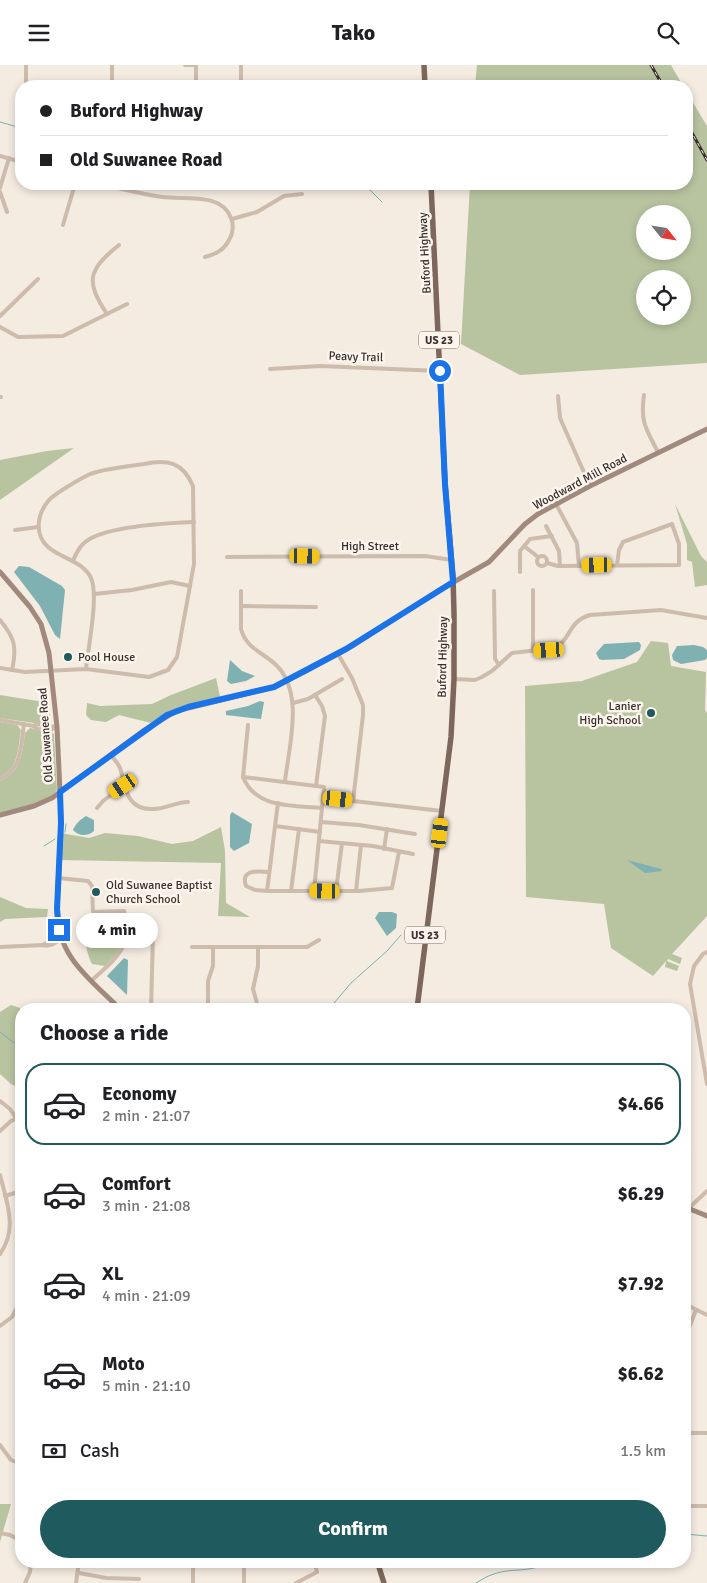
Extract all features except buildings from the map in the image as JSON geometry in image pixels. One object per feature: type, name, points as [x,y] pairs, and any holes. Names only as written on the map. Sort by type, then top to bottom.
[{"type":"main road","points":[[424,65],[425,80]]},
{"type":"main road","name":"Buford Highway","points":[[417,1003],[451,737],[454,679],[453,582],[445,484],[431,190]]},
{"type":"main road","points":[[379,1568],[384,1583]]},
{"type":"street","points":[[26,65],[26,80]]},
{"type":"street","points":[[112,65],[112,80]]},
{"type":"street","points":[[185,65],[196,65],[196,80]]},
{"type":"street","points":[[241,65],[241,80]]},
{"type":"street","points":[[0,156],[15,160]]},
{"type":"street","points":[[0,188],[8,158]]},
{"type":"street","points":[[63,225],[73,190]]},
{"type":"street","points":[[129,190],[161,197],[214,200],[228,211],[233,227],[231,238],[226,246],[215,254],[205,257]]},
{"type":"street","points":[[0,192],[8,212]]},
{"type":"street","points":[[232,219],[257,212],[284,196],[302,194]]},
{"type":"street","points":[[107,314],[95,296],[92,280],[94,273],[119,245]]},
{"type":"street","points":[[0,316],[38,279]]},
{"type":"street","points":[[0,327],[18,337],[64,336],[127,304]]},
{"type":"street","name":"Peavy Trail","points":[[270,369],[320,366],[440,371]]},
{"type":"street","points":[[644,395],[643,423],[658,452]]},
{"type":"street","points":[[558,396],[560,418],[590,485]]},
{"type":"street","name":"Woodward Mill Road","points":[[0,815],[34,807],[60,792],[167,715],[176,711],[274,687],[338,654],[453,582],[489,562],[525,524],[556,504],[590,485],[707,429]]},
{"type":"street","points":[[0,668],[25,672],[86,669],[150,677],[168,670],[177,657],[194,564],[193,486],[189,475],[174,463],[158,461],[89,474],[50,498],[41,512],[38,527],[42,539],[48,547],[73,561],[86,571],[92,579],[94,594],[86,669]]},
{"type":"street","points":[[556,504],[577,543],[580,566]]},
{"type":"street","points":[[73,561],[83,544],[97,535],[156,523],[194,522]]},
{"type":"street","points":[[538,557],[537,561],[540,565],[547,563],[560,566],[679,565],[679,544],[672,524],[623,542],[619,550],[617,565]]},
{"type":"street","points":[[546,526],[559,551],[560,566]]},
{"type":"street","points":[[15,530],[38,527]]},
{"type":"street","points":[[520,572],[519,557],[520,551],[524,546],[533,537],[552,536]]},
{"type":"street","points":[[524,546],[538,557],[545,557],[547,563]]},
{"type":"street","name":"High Street","points":[[227,557],[425,556],[452,561]]},
{"type":"street","name":"Old Suwanee Road","points":[[0,572],[30,607],[41,624],[46,638],[51,671],[60,792],[57,920],[61,939],[72,962],[114,1003]]},
{"type":"street","points":[[94,594],[132,591],[171,582],[190,585]]},
{"type":"street","points":[[241,591],[241,629],[245,639],[253,649],[277,665],[287,681],[293,703],[285,781]]},
{"type":"street","points":[[494,591],[495,659],[499,665]]},
{"type":"street","points":[[533,591],[533,651]]},
{"type":"street","points":[[241,606],[316,607]]},
{"type":"street","points":[[454,679],[475,680],[492,671],[512,653],[556,648],[561,644],[575,622],[580,618],[590,615],[662,610],[707,618]]},
{"type":"street","points":[[0,619],[14,638],[16,649],[12,670]]},
{"type":"street","points":[[338,654],[352,678],[363,705],[353,801]]},
{"type":"street","points":[[293,703],[315,695],[342,679]]},
{"type":"street","points":[[315,695],[322,706],[324,716],[316,786]]},
{"type":"street","points":[[0,720],[34,726],[38,724],[56,727]]},
{"type":"street","points":[[0,779],[10,774],[17,764],[24,724]]},
{"type":"street","points":[[248,725],[243,777],[246,785],[253,793],[260,799],[278,803],[322,808]]},
{"type":"street","points":[[111,755],[119,767],[123,786],[129,797],[138,805],[150,809],[161,809],[178,802],[188,802]]},
{"type":"street","points":[[243,777],[324,787],[314,891]]},
{"type":"street","points":[[97,808],[123,786]]},
{"type":"street","points":[[323,797],[442,811]]},
{"type":"street","points":[[267,891],[278,803]]},
{"type":"street","points":[[321,822],[359,825],[414,834]]},
{"type":"street","points":[[275,826],[320,832]]},
{"type":"street","points":[[291,891],[299,829]]},
{"type":"street","points":[[384,849],[387,829]]},
{"type":"street","points":[[319,841],[361,845],[413,854]]},
{"type":"street","points":[[336,891],[342,843]]},
{"type":"street","points":[[356,891],[361,845]]},
{"type":"street","points":[[270,872],[252,871],[246,875],[244,880],[246,886],[267,891],[356,891],[392,888],[399,852]]},
{"type":"street","points":[[58,878],[88,881],[92,886],[93,912],[124,911],[127,920],[126,943],[120,952],[92,981]]},
{"type":"street","points":[[151,1003],[153,935]]},
{"type":"street","points":[[0,947],[42,945],[46,942],[61,939]]},
{"type":"street","points":[[192,947],[307,947],[319,939]]},
{"type":"street","points":[[208,1003],[208,981],[213,966],[214,947]]},
{"type":"street","points":[[257,1003],[253,989],[258,967],[258,947]]},
{"type":"street","points":[[707,952],[703,954],[694,966],[690,984],[707,1080]]},
{"type":"street","points":[[0,1101],[10,1109],[15,1116]]},
{"type":"street","points":[[0,1131],[15,1119]]},
{"type":"street","points":[[0,1175],[10,1215],[10,1226],[6,1244],[0,1254]]},
{"type":"street","points":[[691,1204],[707,1191]]},
{"type":"street","points":[[6,1196],[15,1193]]},
{"type":"street","points":[[691,1209],[707,1217]]},
{"type":"street","points":[[691,1307],[707,1315]]},
{"type":"street","points":[[691,1323],[696,1310]]},
{"type":"street","points":[[0,1326],[12,1317],[15,1311]]},
{"type":"street","points":[[691,1433],[707,1433]]},
{"type":"street","points":[[0,1445],[6,1455],[15,1462]]},
{"type":"street","points":[[0,1459],[6,1455]]},
{"type":"street","points":[[691,1506],[707,1506]]},
{"type":"street","points":[[0,1533],[15,1538]]},
{"type":"street","points":[[24,1583],[29,1575],[30,1568]]},
{"type":"street","points":[[76,1583],[79,1568]]},
{"type":"street","points":[[193,1568],[193,1583]]},
{"type":"street","points":[[244,1568],[244,1583]]},
{"type":"street","points":[[296,1583],[317,1572],[316,1568]]},
{"type":"street","points":[[79,1573],[106,1578],[139,1579]]},
{"type":"green space","points":[[477,65],[671,65],[680,80],[476,80]]},
{"type":"green space","points":[[693,103],[707,126],[707,363],[520,375],[461,344],[470,190],[693,190]]},
{"type":"green space","points":[[74,448],[0,500],[0,460]]},
{"type":"green space","points":[[675,504],[701,556],[707,562],[707,585],[695,587],[692,562],[687,560],[687,544]]},
{"type":"green space","points":[[651,641],[668,643],[671,666],[706,672],[705,710],[707,713],[707,916],[672,954],[682,958],[680,964],[668,959],[667,961],[679,966],[677,971],[665,967],[666,961],[653,976],[611,948],[604,904],[526,897],[525,686],[582,681],[637,662]]},
{"type":"green space","points":[[216,678],[220,697],[176,709],[151,723],[119,715],[106,722],[91,720],[86,715],[87,703],[100,706],[152,704]]},
{"type":"green space","points":[[0,695],[50,703],[50,721],[47,724],[41,724],[0,718]]},
{"type":"green space","points":[[0,722],[17,725],[21,730],[14,763],[0,777]]},
{"type":"green space","points":[[30,728],[49,731],[54,734],[57,790],[39,802],[0,813],[0,781],[12,773],[16,767],[21,755],[25,733]]},
{"type":"green space","points":[[221,827],[225,851],[226,903],[250,917],[218,916],[221,863],[59,860],[59,831],[89,838],[105,833],[138,836],[172,844],[193,841]]},
{"type":"green space","points":[[0,897],[26,908],[48,909],[47,917],[5,919],[0,922]]},
{"type":"green space","points":[[106,913],[123,913],[126,929],[120,948],[105,966],[92,964],[85,939],[87,926],[93,915],[94,918],[105,917]]},
{"type":"green space","points":[[11,1005],[15,1006],[15,1086],[0,1074],[0,1012]]},
{"type":"green space","points":[[0,1504],[11,1504],[0,1542]]},
{"type":"water","points":[[19,566],[29,567],[62,586],[65,590],[60,639],[55,635],[40,606],[14,572]]},
{"type":"water","points":[[639,642],[641,645],[640,650],[624,659],[602,660],[599,659],[596,653],[604,644]]},
{"type":"water","points":[[694,645],[707,650],[707,658],[705,660],[681,664],[673,660],[672,655],[677,646]]},
{"type":"water","points":[[230,660],[242,671],[255,676],[246,681],[231,684],[227,681]]},
{"type":"water","points":[[260,701],[264,702],[261,719],[226,715],[226,711]]},
{"type":"water","points":[[232,812],[252,824],[249,843],[234,851],[230,847],[230,815]]},
{"type":"water","points":[[86,816],[94,820],[94,831],[86,835],[78,834],[73,830],[75,825]]},
{"type":"water","points":[[627,860],[661,869],[662,871],[645,873]]},
{"type":"water","points":[[379,912],[397,914],[396,928],[387,936],[375,918]]},
{"type":"water","points":[[124,958],[128,960],[127,995],[107,976]]},
{"type":"waterway","points":[[0,122],[15,126]]},
{"type":"waterway","points":[[370,190],[382,202]]},
{"type":"waterway","points":[[65,832],[66,824]]},
{"type":"waterway","points":[[44,846],[55,839]]},
{"type":"waterway","points":[[334,1003],[351,983],[387,951],[401,935]]},
{"type":"waterway","points":[[0,1032],[15,1043]]},
{"type":"waterway","points":[[691,1535],[707,1536]]},
{"type":"waterway","points":[[476,1583],[501,1572],[536,1568]]},
{"type":"railway","points":[[651,65],[660,80]]},
{"type":"railway","points":[[693,135],[707,160]]},
{"type":"place","name":"Pool House","points":[[68,657]]},
{"type":"place","name":"Lanier High School","points":[[651,713]]},
{"type":"place","name":"Old Suwanee Baptist Church School","points":[[96,892]]},
{"type":"route","points":[[59,930],[57,909],[61,823],[60,792],[167,715],[188,707],[274,687],[346,649],[453,582],[445,484],[440,371]]}]
